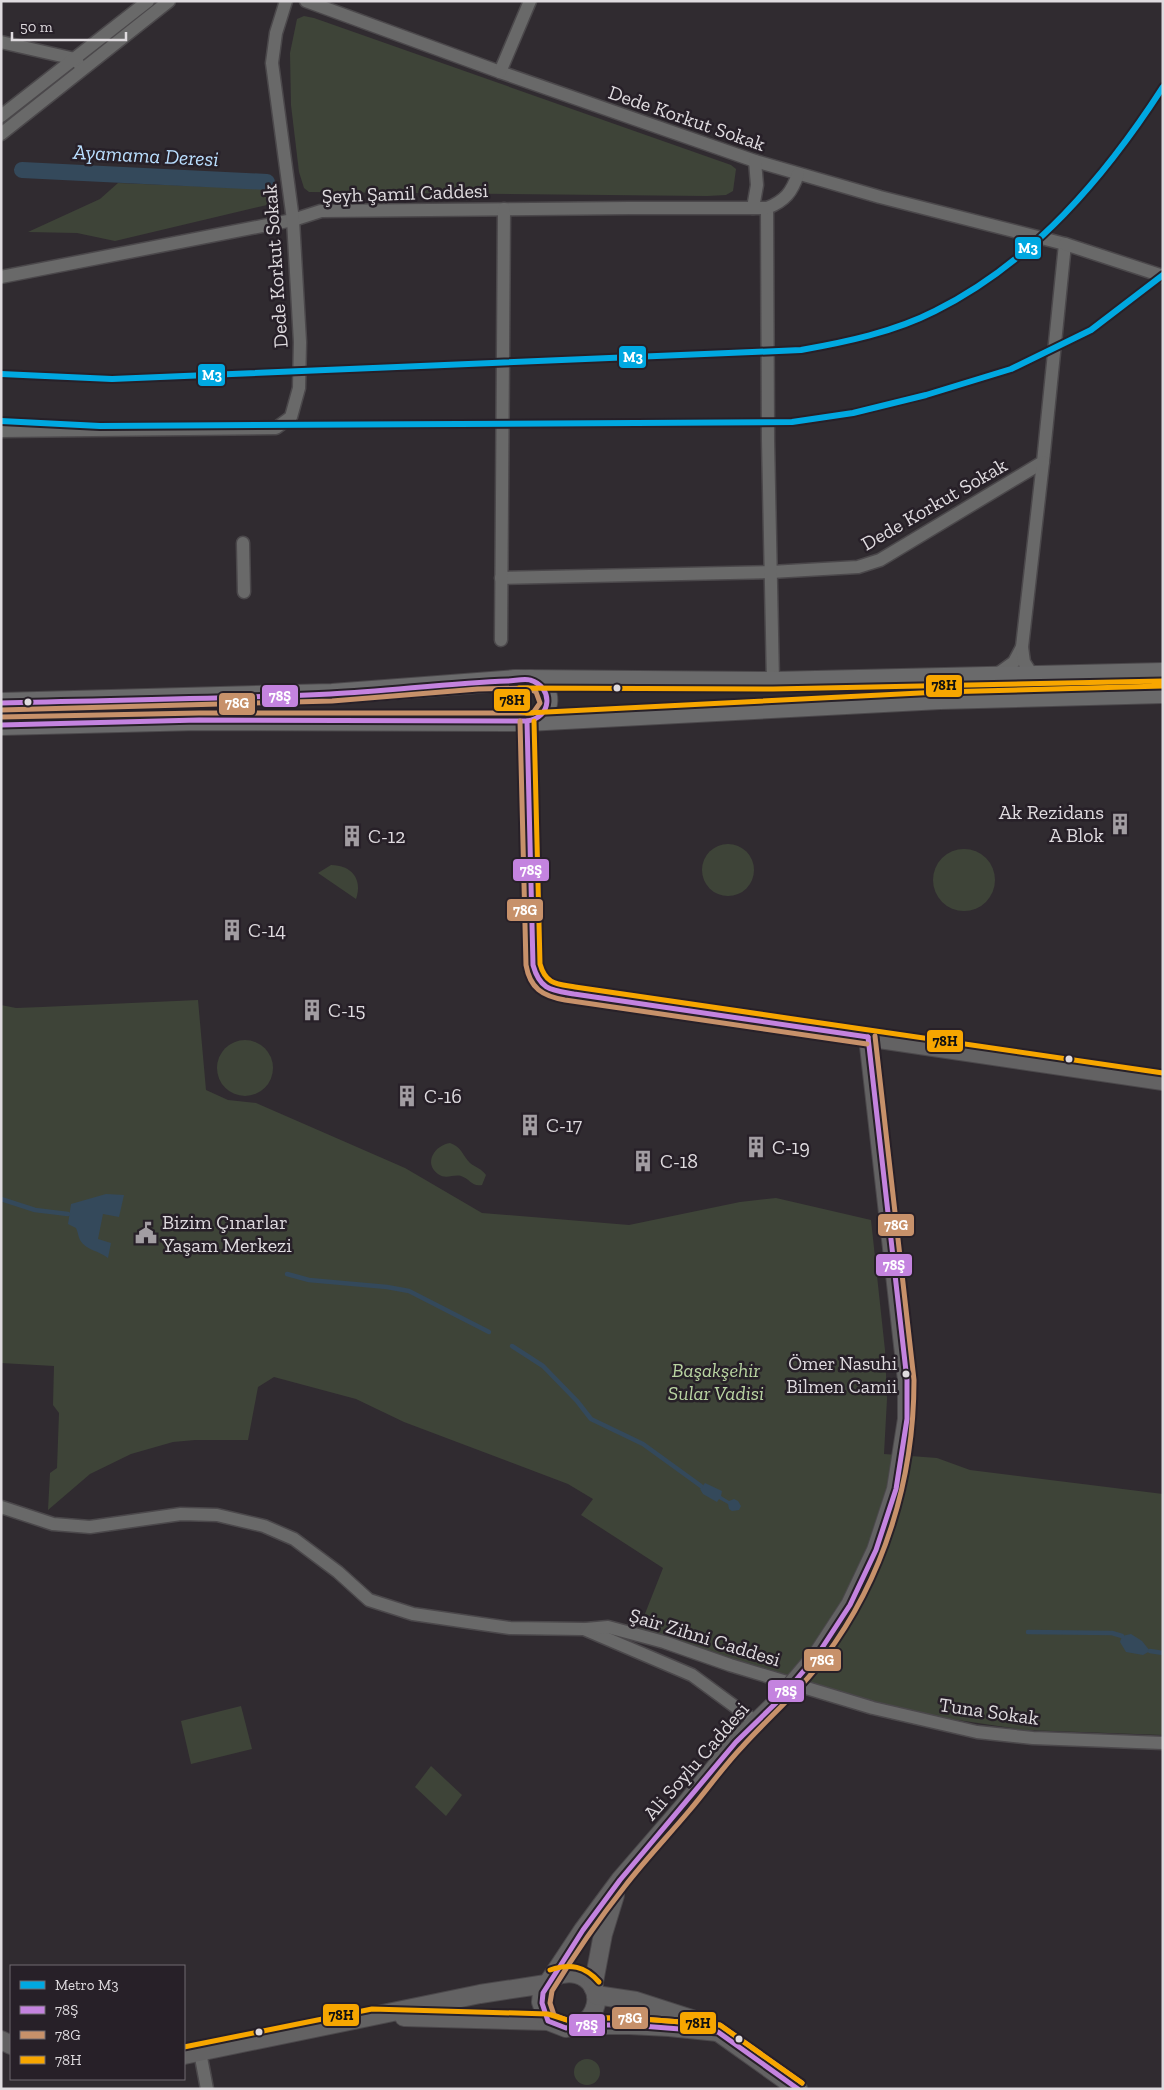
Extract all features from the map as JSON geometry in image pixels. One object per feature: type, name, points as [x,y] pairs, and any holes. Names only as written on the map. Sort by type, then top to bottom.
[{"type":"main road","points":[[1,703],[332,694],[523,680],[773,682],[1163,673]]},
{"type":"main road","points":[[523,680],[542,687],[548,698],[545,710],[528,721]]},
{"type":"main road","points":[[523,680],[506,690],[504,704],[509,715],[528,721]]},
{"type":"main road","points":[[1,725],[199,720],[528,721],[940,699],[1163,694]]},
{"type":"street","points":[[1,116],[148,1]]},
{"type":"street","points":[[1,134],[168,1]]},
{"type":"street","name":"Dede Korkut Sokak","points":[[1,432],[276,428],[291,417],[299,388],[300,342],[293,220],[272,62],[276,33],[286,1]]},
{"type":"street","name":"Dede Korkut Sokak","points":[[306,1],[756,162],[1065,244],[1163,276]]},
{"type":"street","points":[[500,72],[530,1]]},
{"type":"street","points":[[1,42],[74,59],[84,69]]},
{"type":"street","points":[[753,208],[757,185],[756,162]]},
{"type":"street","points":[[773,682],[770,572],[767,208],[786,198],[794,187],[798,174]]},
{"type":"street","name":"Şeyh Şamil Caddesi","points":[[1,277],[293,220],[321,211],[767,208]]},
{"type":"street","points":[[501,640],[504,209]]},
{"type":"street","points":[[1033,676],[1024,662],[1022,647],[1065,244]]},
{"type":"street","name":"Dede Korkut Sokak","points":[[501,578],[770,572],[858,567],[880,560],[1043,462]]},
{"type":"street","points":[[243,543],[244,592]]},
{"type":"street","points":[[994,677],[1006,670],[1014,662],[1022,647]]},
{"type":"street","points":[[528,721],[533,965],[539,982],[545,988],[574,994],[1163,1081]]},
{"type":"street","name":"Ali Soylu Caddesi","points":[[550,1980],[583,1930],[620,1880],[736,1742],[779,1700],[818,1654],[850,1605],[876,1550],[896,1489],[906,1419],[907,1380],[868,1037]]},
{"type":"street","name":"Şair Zihni Caddesi","points":[[1,1507],[53,1524],[90,1527],[181,1514],[217,1515],[264,1526],[294,1538],[338,1572],[369,1600],[413,1614],[510,1628],[584,1629],[608,1627],[664,1642],[814,1691]]},
{"type":"street","name":"Şair Zihni Caddesi","points":[[584,1629],[692,1675],[756,1722]]},
{"type":"street","name":"Tuna Sokak","points":[[814,1691],[874,1708],[977,1732],[1033,1738],[1163,1743]]},
{"type":"street","name":"Ali Soylu Caddesi","points":[[594,1991],[603,1934],[620,1880]]},
{"type":"street","points":[[207,2089],[192,2053],[296,2030],[550,1980],[562,1973],[571,1972],[580,1975],[588,1980],[594,1991],[594,2012],[582,2025]]},
{"type":"street","points":[[548,2021],[541,2002],[550,1980]]},
{"type":"street","points":[[594,1991],[636,2001],[698,2022],[718,2032],[798,2089]]},
{"type":"street","points":[[373,2016],[548,2021],[554,2025],[566,2028],[582,2025],[669,2027],[718,2032]]},
{"type":"green space","points":[[304,16],[731,165],[736,169],[733,191],[726,195],[707,196],[309,192],[304,188],[299,172],[291,105],[290,53],[297,19]]},
{"type":"green space","points":[[118,183],[268,189],[267,205],[115,241],[77,233],[28,232],[100,199]]},
{"type":"green space","points":[[723,844],[733,844],[743,848],[750,855],[754,870],[750,885],[743,892],[733,896],[723,896],[713,892],[706,885],[702,875],[702,865],[706,855],[713,848]]},
{"type":"green space","points":[[964,849],[976,852],[986,858],[992,868],[995,880],[992,892],[986,902],[976,908],[964,911],[952,908],[942,902],[936,892],[933,880],[936,868],[942,858],[952,852]]},
{"type":"green space","points":[[331,865],[350,870],[354,874],[358,885],[356,899],[318,873]]},
{"type":"green space","name":"Başakşehir Sular Vadisi","points":[[198,1000],[206,1090],[228,1100],[256,1103],[405,1168],[482,1213],[629,1225],[740,1202],[776,1198],[871,1220],[885,1350],[887,1399],[884,1454],[937,1458],[970,1470],[1163,1494],[1163,1735],[1024,1730],[924,1715],[782,1677],[639,1629],[663,1568],[581,1515],[593,1499],[568,1484],[404,1422],[356,1399],[274,1377],[258,1387],[248,1440],[173,1442],[131,1454],[90,1474],[48,1510],[50,1473],[57,1468],[59,1413],[53,1405],[54,1366],[1,1363],[1,1005],[16,1008]]},
{"type":"green space","points":[[245,1040],[256,1042],[265,1048],[271,1057],[273,1068],[271,1079],[265,1088],[256,1094],[245,1096],[234,1094],[225,1088],[219,1079],[217,1068],[219,1057],[225,1048],[234,1042]]},
{"type":"green space","points":[[450,1143],[462,1152],[470,1163],[486,1175],[482,1185],[473,1184],[461,1176],[441,1176],[434,1170],[431,1165],[433,1155],[440,1147]]},
{"type":"green space","points":[[241,1706],[252,1749],[191,1764],[181,1721]]},
{"type":"green space","points":[[431,1766],[462,1795],[446,1816],[415,1787]]},
{"type":"green space","points":[[587,2059],[596,2063],[600,2072],[596,2081],[587,2085],[578,2081],[574,2072],[578,2063]]},
{"type":"water","points":[[106,1194],[124,1195],[119,1217],[103,1214],[98,1239],[111,1243],[108,1258],[85,1246],[80,1240],[76,1228],[68,1224],[71,1204]]},
{"type":"water","points":[[705,1483],[722,1491],[721,1496],[729,1501],[734,1499],[738,1501],[741,1506],[739,1510],[732,1511],[729,1509],[728,1504],[719,1499],[717,1502],[703,1494],[700,1489]]},
{"type":"water","points":[[1131,1634],[1142,1641],[1150,1651],[1143,1655],[1126,1652],[1120,1642],[1122,1636]]},
{"type":"waterway","name":"Ayamama Deresi","points":[[22,170],[267,182]]},
{"type":"waterway","points":[[1,1199],[35,1210],[68,1214]]},
{"type":"waterway","points":[[287,1274],[309,1280],[387,1287],[409,1291],[489,1332]]},
{"type":"waterway","points":[[512,1346],[543,1366],[577,1401],[591,1419],[643,1444],[701,1486]]},
{"type":"waterway","points":[[1028,1632],[1112,1633],[1122,1636]]},
{"type":"waterway","points":[[1150,1651],[1163,1653]]},
{"type":"metro line","name":"M3","points":[[1,374],[112,379],[801,350],[852,340],[903,325],[935,311],[971,291],[1004,268],[1035,242],[1091,185],[1117,153],[1163,87]]},
{"type":"metro line","name":"M3","points":[[1,421],[100,426],[792,422],[853,413],[926,395],[1011,369],[1091,330],[1163,275]]},
{"type":"transit line","name":"78Ş","points":[[1,703],[330,694],[525,679],[538,684],[543,689],[547,702],[541,714],[535,719],[527,721],[199,720],[1,725]]},
{"type":"transit line","name":"78H","points":[[1163,681],[773,689],[519,688],[512,700],[516,710],[527,713],[940,692],[1163,686]]},
{"type":"transit line","name":"78G","points":[[1,710],[332,701],[478,689],[528,688],[536,692],[540,703],[533,713],[199,713],[1,717]]},
{"type":"transit line","name":"78G","points":[[520,721],[526,965],[531,980],[538,990],[565,1000],[867,1044]]},
{"type":"transit line","name":"78Ş","points":[[527,721],[533,965],[539,980],[543,984],[553,990],[574,994],[868,1037]]},
{"type":"transit line","name":"78H","points":[[534,721],[540,964],[542,971],[549,980],[575,987],[1163,1073]]},
{"type":"transit line","name":"78G","points":[[802,2083],[720,2025],[629,2018],[582,2018],[567,2020],[554,2015],[550,2003],[552,1991],[569,1964],[596,1924],[633,1876],[735,1755],[795,1693],[824,1658],[845,1627],[863,1595],[879,1561],[892,1526],[908,1454],[913,1417],[914,1380],[875,1036]]},
{"type":"transit line","name":"78Ş","points":[[798,2089],[718,2032],[629,2025],[582,2025],[566,2028],[548,2021],[542,2003],[543,1993],[583,1930],[620,1880],[736,1742],[779,1700],[818,1654],[850,1605],[876,1550],[896,1489],[907,1419],[907,1380],[868,1037]]},
{"type":"transit line","name":"78H","points":[[550,1970],[577,1967],[588,1972],[599,1982]]},
{"type":"transit line","name":"78H","points":[[185,2047],[372,2009],[548,2014],[567,2020],[582,2018],[629,2018],[720,2025],[802,2083]]},
{"type":"place","name":"Ak Rezidans A Blok","points":[[1120,824]]},
{"type":"place","name":"C-12","points":[[352,836]]},
{"type":"place","name":"C-14","points":[[232,930]]},
{"type":"place","name":"C-15","points":[[312,1010]]},
{"type":"place","name":"C-16","points":[[407,1096]]},
{"type":"place","name":"C-17","points":[[530,1125]]},
{"type":"place","name":"C-19","points":[[756,1147]]},
{"type":"place","name":"C-18","points":[[643,1161]]},
{"type":"place","name":"Bizim Çınarlar Yaşam Merkezi","points":[[146,1233]]},
{"type":"place","name":"Ömer Nasuhi Bilmen Camii","points":[[906,1374]]}]
